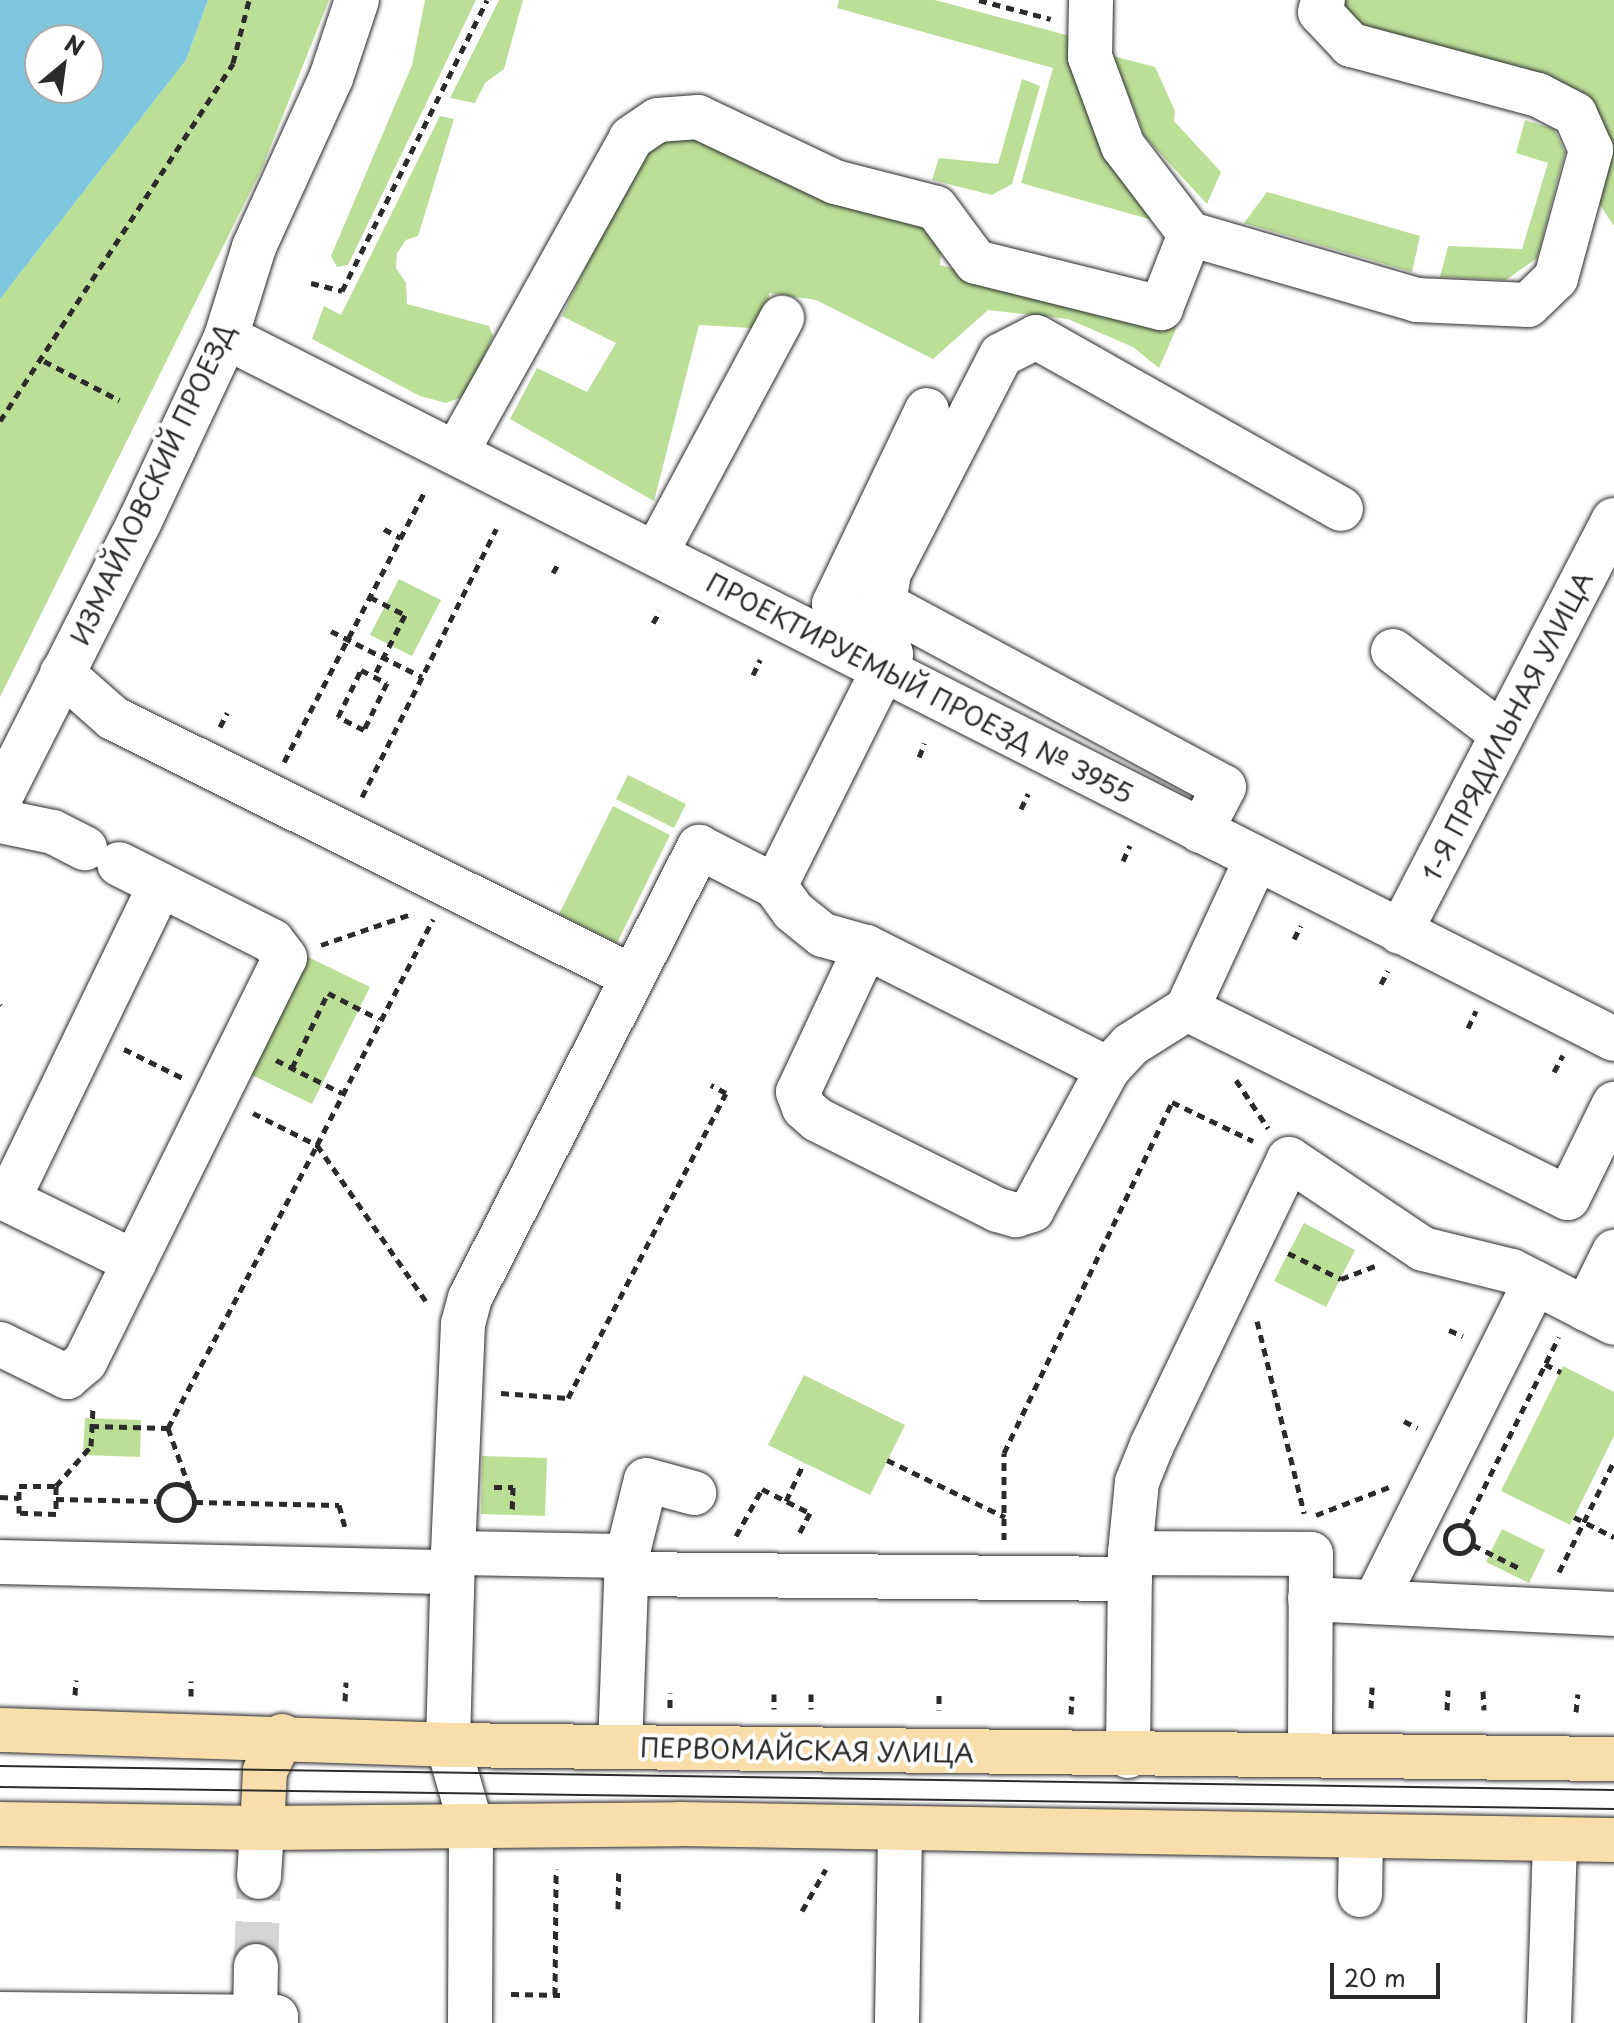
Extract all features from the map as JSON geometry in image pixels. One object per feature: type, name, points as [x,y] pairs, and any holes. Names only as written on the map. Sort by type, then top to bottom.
[{"type":"main road","name":"ПЕРВОМАЙСКАЯ УЛИЦА","points":[[0,1730],[282,1736],[448,1745],[1128,1756],[1310,1754],[1614,1759]]},
{"type":"main road","points":[[262,1828],[265,1771],[282,1736]]},
{"type":"main road","points":[[0,1824],[262,1828],[471,1825],[900,1829],[1614,1840]]},
{"type":"street","name":"ИЗМАЙЛОВСКИЙ ПРОЕЗД","points":[[331,78],[350,0]]},
{"type":"street","name":"ИЗМАЙЛОВСКИЙ ПРОЕЗД","points":[[0,798],[140,521],[226,337],[254,247],[331,78],[357,0]]},
{"type":"street","points":[[1090,15],[1090,57],[1123,146],[1190,234],[1417,300],[1528,305],[1556,278],[1591,150],[1575,114],[1538,95],[1351,45],[1320,12],[1323,0]]},
{"type":"street","points":[[456,453],[631,138],[658,120],[698,117],[835,182],[936,208],[976,262],[1161,308],[1190,234]]},
{"type":"street","points":[[656,553],[782,318]]},
{"type":"street","name":"ПРОЕКТИРУЕМЫЙ ПРОЕЗД № 3955","points":[[226,337],[1614,1039]]},
{"type":"street","points":[[775,886],[891,654],[882,614],[889,573],[1001,355],[1036,337],[1341,509]]},
{"type":"street","points":[[927,410],[834,604],[882,614],[1224,787],[1201,831]]},
{"type":"street","name":"1-Я ПРЯДИЛЬНАЯ УЛИЦА","points":[[1400,932],[1614,520]]},
{"type":"street","points":[[1393,651],[1502,734]]},
{"type":"street","points":[[62,673],[113,718],[267,795],[366,832],[445,895],[500,893],[633,977]]},
{"type":"street","points":[[0,821],[53,832],[272,941],[285,958],[78,1372],[67,1377],[0,1344]]},
{"type":"street","points":[[470,2009],[471,1825],[448,1745],[461,1352],[470,1298],[633,977],[690,843],[775,886],[793,911],[823,935],[866,947],[1108,1069]]},
{"type":"street","points":[[866,947],[802,1073],[798,1092],[804,1108],[818,1120],[998,1210],[1016,1215],[1032,1210],[1044,1196],[1108,1069],[1130,1045],[1187,1009],[1256,860]]},
{"type":"street","points":[[135,1262],[4,1198],[160,885]]},
{"type":"street","points":[[1187,1009],[1568,1198],[1614,1104]]},
{"type":"street","points":[[1128,1756],[1130,1566],[1137,1482],[1289,1159],[1423,1249],[1512,1271],[1592,1311],[1614,1252]]},
{"type":"street","points":[[1375,1602],[1535,1283]]},
{"type":"street","points":[[620,1747],[626,1565],[646,1480],[694,1493]]},
{"type":"street","points":[[0,1562],[355,1567],[452,1562],[1003,1577],[1311,1554],[1310,1754]]},
{"type":"street","points":[[1310,1599],[1375,1602],[1539,1593],[1614,1614]]},
{"type":"street","points":[[259,1877],[262,1828]]},
{"type":"street","points":[[897,2023],[900,1829]]},
{"type":"street","points":[[1360,1895],[1361,1836]]},
{"type":"street","points":[[1549,2023],[1555,1839]]},
{"type":"street","points":[[0,2014],[265,2020],[256,1966]]},
{"type":"path","points":[[0,421],[44,361],[233,63],[249,0]]},
{"type":"path","points":[[311,283],[342,291],[487,0]]},
{"type":"path","points":[[979,0],[1090,15]]},
{"type":"path","points":[[44,361],[119,400]]},
{"type":"path","points":[[267,795],[424,493]]},
{"type":"path","points":[[384,529],[401,538]]},
{"type":"path","points":[[366,832],[422,677],[496,529]]},
{"type":"path","points":[[553,573],[559,562]]},
{"type":"path","points":[[370,597],[405,615],[374,676]]},
{"type":"path","points":[[653,623],[660,611]]},
{"type":"path","points":[[331,631],[422,677]]},
{"type":"path","points":[[753,675],[760,660]]},
{"type":"path","points":[[361,670],[374,676],[387,683],[364,730],[338,717],[361,670]]},
{"type":"path","points":[[919,757],[925,743]]},
{"type":"path","points":[[1021,809],[1028,794]]},
{"type":"path","points":[[1123,861],[1130,845]]},
{"type":"path","points":[[285,958],[445,895]]},
{"type":"path","points":[[190,1489],[176,1482],[162,1488],[156,1501],[161,1515],[175,1521],[189,1516],[195,1502],[168,1428],[445,895]]},
{"type":"path","points":[[292,1068],[328,993],[379,1019]]},
{"type":"path","points":[[89,1032],[317,1145],[461,1352]]},
{"type":"path","points":[[271,1058],[343,1093]]},
{"type":"path","points":[[1230,1071],[1289,1159]]},
{"type":"path","points":[[485,1392],[568,1398],[726,1093],[711,1085]]},
{"type":"path","points":[[1003,1577],[1004,1453],[1172,1102],[1289,1159]]},
{"type":"path","points":[[1288,1253],[1341,1279]]},
{"type":"path","points":[[1241,1260],[1306,1519],[1404,1481]]},
{"type":"path","points":[[1465,1526],[1545,1364],[1592,1311]]},
{"type":"path","points":[[1545,1364],[1561,1372]]},
{"type":"path","points":[[56,1486],[19,1486],[18,1516],[56,1514],[56,1486],[91,1446],[92,1418]]},
{"type":"path","points":[[91,1426],[168,1428]]},
{"type":"path","points":[[887,1460],[1005,1517]]},
{"type":"path","points":[[1473,1545],[1539,1593],[1584,1522],[1614,1461]]},
{"type":"path","points":[[786,1501],[804,1463]]},
{"type":"path","points":[[481,1486],[513,1487],[512,1515]]},
{"type":"path","points":[[751,1510],[762,1489],[810,1513],[799,1534]]},
{"type":"path","points":[[0,1497],[19,1498]]},
{"type":"path","points":[[56,1499],[156,1501]]},
{"type":"path","points":[[195,1502],[339,1505],[355,1567]]},
{"type":"path","points":[[1574,1517],[1614,1537]]},
{"type":"path","points":[[1454,1526],[1465,1526],[1473,1533],[1473,1545],[1465,1552],[1446,1545],[1446,1534],[1454,1526]]},
{"type":"path","points":[[190,1700],[191,1681]]},
{"type":"path","points":[[345,1702],[346,1682]]},
{"type":"path","points":[[1371,1708],[1372,1687]]},
{"type":"path","points":[[1447,1710],[1448,1690]]},
{"type":"path","points":[[1483,1691],[1484,1710]]},
{"type":"path","points":[[669,1709],[670,1693]]},
{"type":"path","points":[[774,1694],[774,1709]]},
{"type":"path","points":[[811,1694],[811,1709]]},
{"type":"path","points":[[1576,1712],[1578,1694]]},
{"type":"path","points":[[939,1695],[939,1710]]},
{"type":"path","points":[[1071,1714],[1072,1696]]},
{"type":"path","points":[[470,2009],[558,1995],[556,1869]]},
{"type":"path","points":[[802,1911],[826,1869]]},
{"type":"path","points":[[618,1909],[619,1870]]},
{"type":"green space","points":[[208,0],[329,0],[262,168],[0,697],[0,299],[186,60]]},
{"type":"green space","points":[[425,0],[476,0],[348,265],[337,267],[331,256],[412,65]]},
{"type":"green space","points":[[499,0],[523,0],[504,69],[485,83],[475,103],[450,98]]},
{"type":"green space","points":[[839,0],[935,0],[1070,36],[1156,221],[1021,183],[1053,68],[837,8]]},
{"type":"green space","points":[[1341,0],[1614,0],[1614,226],[1598,202],[1604,126],[1354,24]]},
{"type":"green space","points":[[1113,56],[1155,67],[1175,111],[1174,121],[1221,172],[1207,204],[1145,137]]},
{"type":"green space","points":[[1022,79],[1040,86],[1012,184],[992,195],[932,180],[939,158],[998,164]]},
{"type":"green space","points":[[440,116],[454,119],[418,236],[406,240],[397,253],[396,268],[406,283],[407,304],[489,326],[493,336],[467,395],[446,403],[420,396],[312,339],[324,306],[341,315]]},
{"type":"green space","points":[[1525,120],[1554,129],[1565,152],[1537,258],[1506,280],[1440,277],[1448,246],[1522,249],[1548,163],[1516,153]]},
{"type":"green space","points":[[678,133],[918,220],[941,248],[940,265],[1177,327],[1159,368],[1133,347],[1068,319],[988,310],[933,359],[816,300],[769,293],[767,329],[699,325],[654,501],[510,419],[537,368],[587,392],[616,343],[562,316],[636,161]]},
{"type":"green space","points":[[1267,192],[1420,236],[1412,272],[1244,223]]},
{"type":"green space","points":[[399,579],[441,600],[412,656],[370,635]]},
{"type":"green space","points":[[628,775],[686,804],[674,828],[616,799]]},
{"type":"green space","points":[[613,806],[670,835],[617,943],[559,914]]},
{"type":"green space","points":[[308,957],[370,987],[312,1104],[250,1074]]},
{"type":"green space","points":[[1304,1223],[1355,1250],[1326,1307],[1274,1281]]},
{"type":"green space","points":[[1563,1366],[1614,1392],[1614,1436],[1570,1525],[1501,1491]]},
{"type":"green space","points":[[804,1375],[905,1425],[870,1495],[768,1445]]},
{"type":"green space","points":[[85,1418],[141,1420],[140,1457],[83,1455]]},
{"type":"green space","points":[[482,1456],[547,1458],[545,1516],[481,1514]]},
{"type":"green space","points":[[1502,1529],[1545,1550],[1529,1583],[1486,1562]]},
{"type":"water","points":[[0,0],[208,0],[186,60],[0,299]]},
{"type":"tunnel","points":[[256,1966],[259,1877]]},
{"type":"tram line","points":[[0,1766],[1614,1790]]},
{"type":"tram line","points":[[0,1787],[1614,1809]]}]
